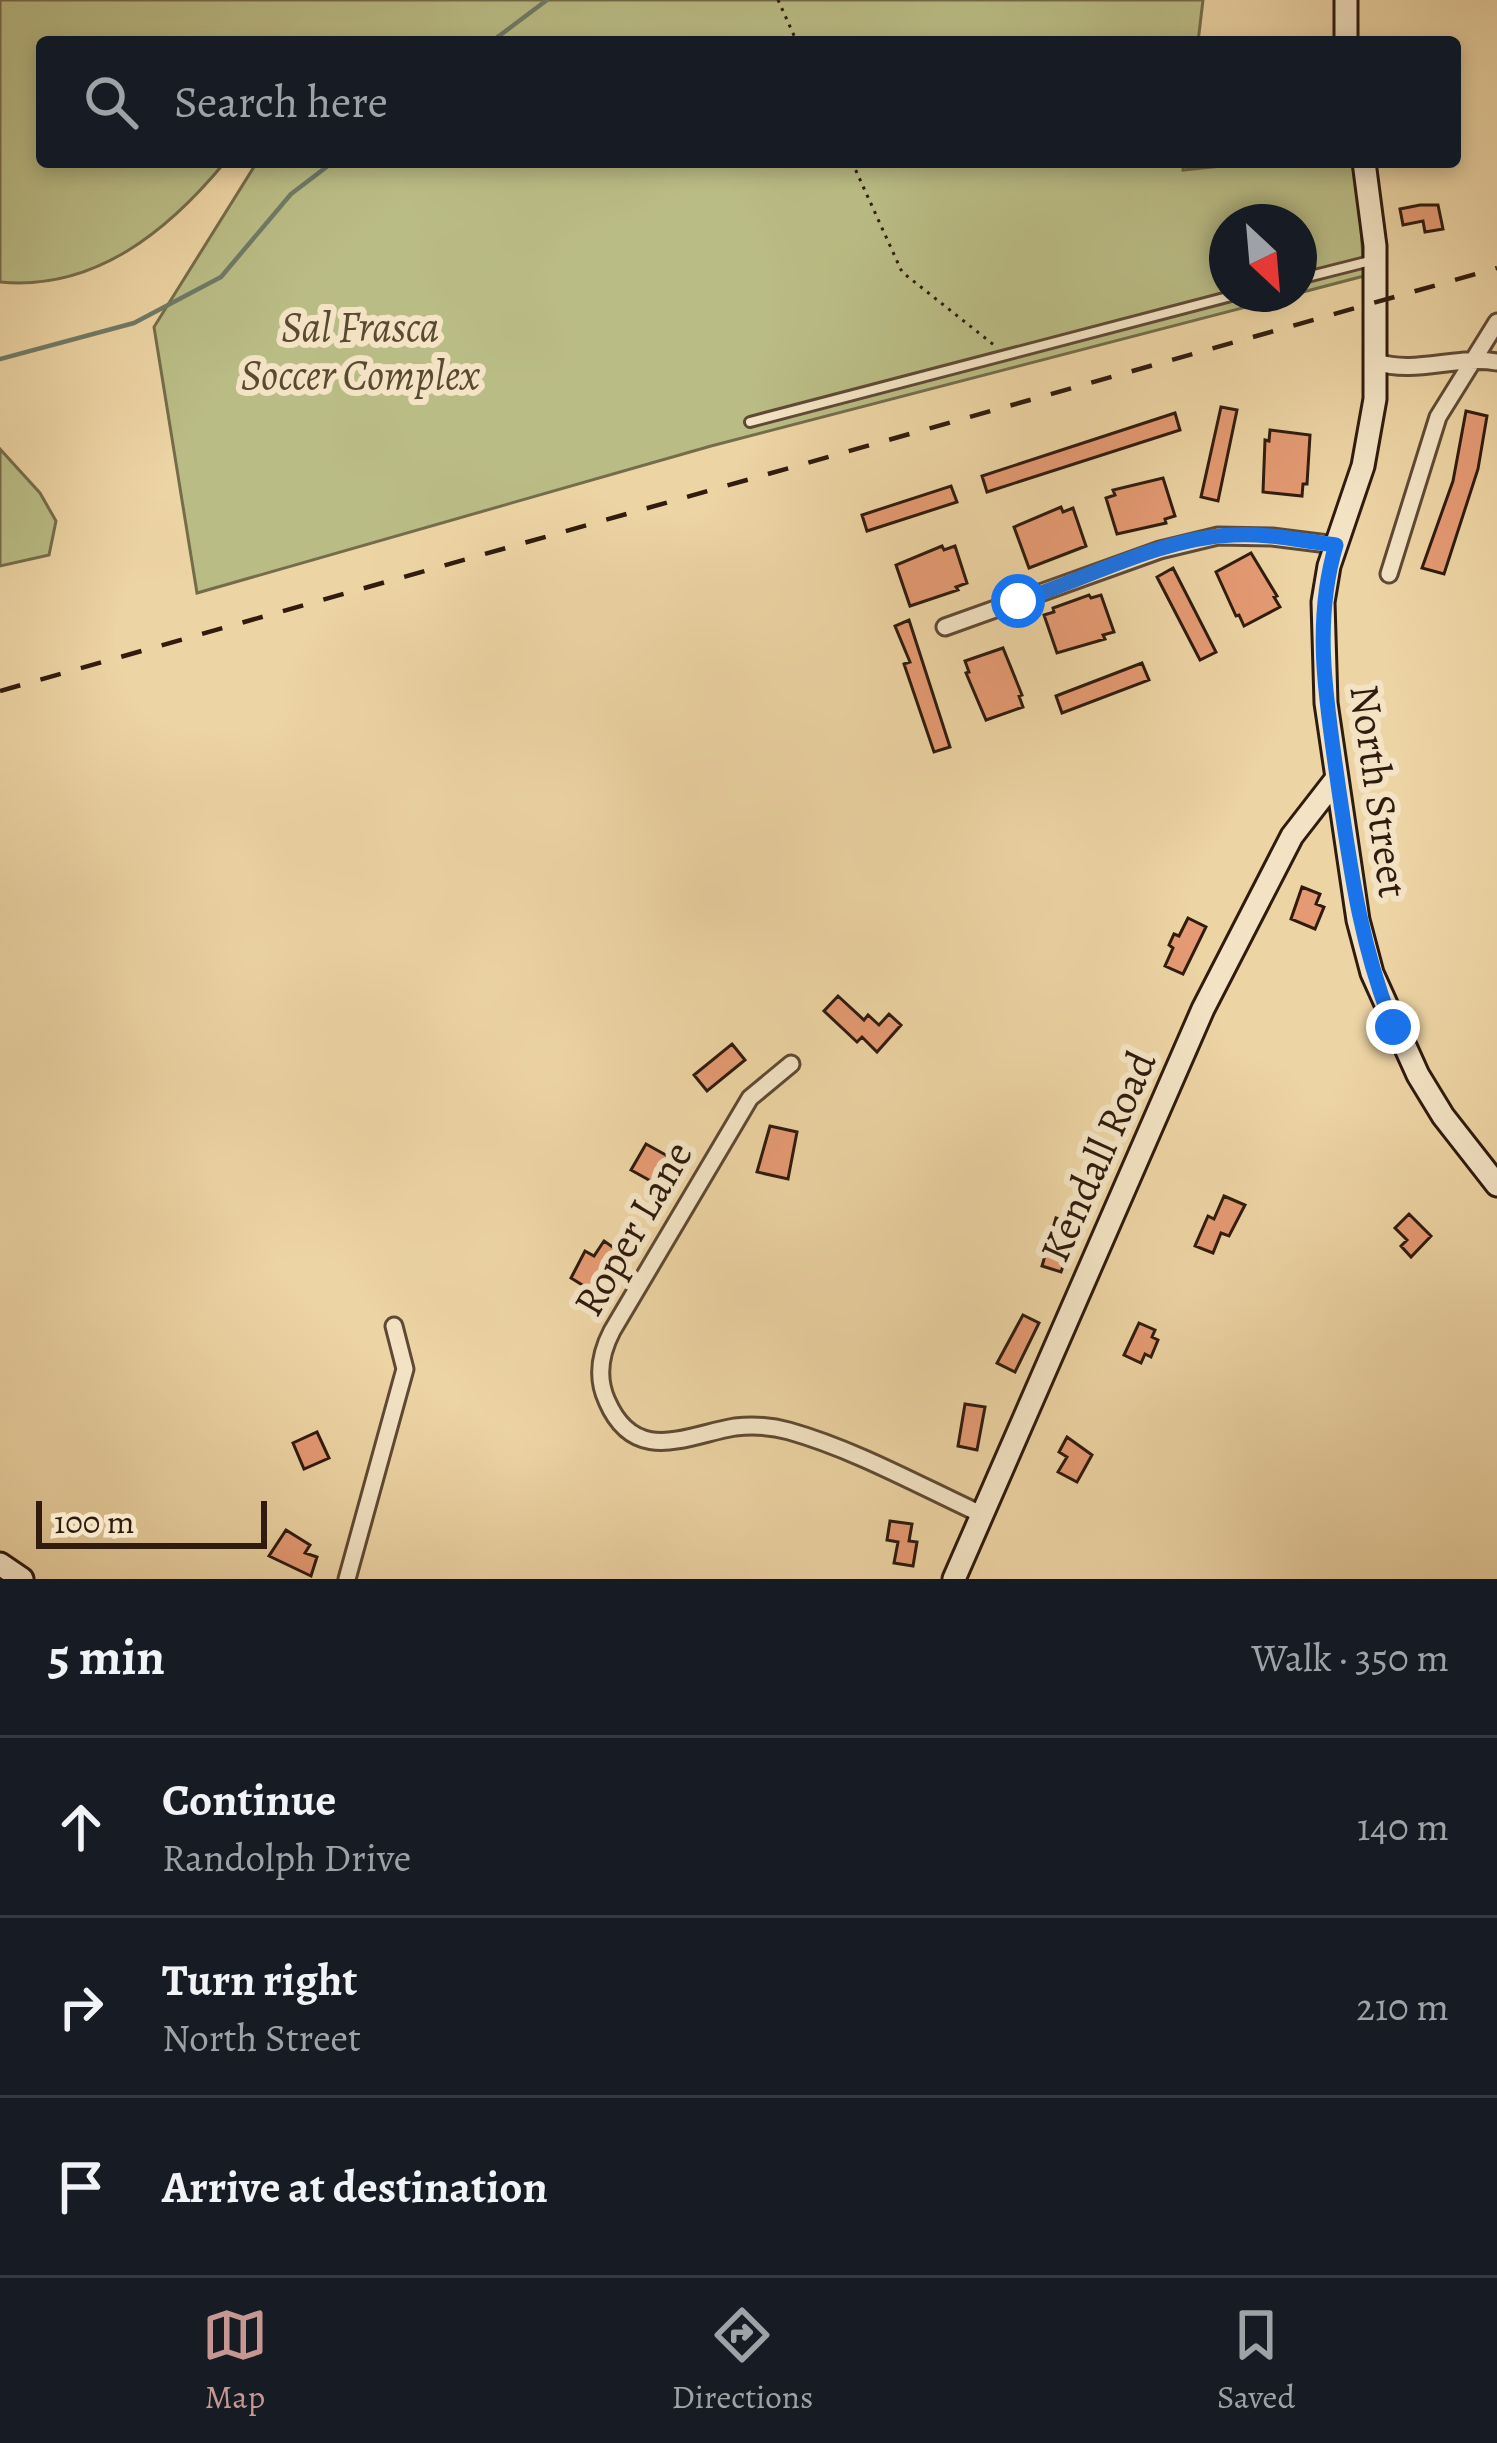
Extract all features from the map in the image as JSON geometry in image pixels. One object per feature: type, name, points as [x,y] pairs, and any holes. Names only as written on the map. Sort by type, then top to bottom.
[{"type":"main road","points":[[1346,0],[1346,36]]},
{"type":"main road","name":"North Street","points":[[1365,168],[1375,260],[1372,428],[1323,602],[1322,644],[1337,778],[1358,920],[1372,974],[1393,1027],[1426,1088],[1497,1185]]},
{"type":"main road","name":"Kendall Road","points":[[954,1579],[1203,1009],[1292,836],[1337,778]]},
{"type":"main road","points":[[0,1564],[22,1579]]},
{"type":"street","points":[[1389,574],[1438,417],[1497,322]]},
{"type":"street","points":[[1376,362],[1410,368],[1471,360],[1497,362]]},
{"type":"street","points":[[944,627],[1160,550],[1218,536],[1336,545]]},
{"type":"street","name":"Roper Lane","points":[[791,1064],[750,1098],[612,1331],[600,1372],[605,1399],[621,1423],[645,1438],[673,1443],[731,1428],[771,1426],[828,1444],[983,1515]]},
{"type":"street","points":[[347,1579],[405,1369],[394,1326]]},
{"type":"lane","points":[[1317,274],[1375,260]]},
{"type":"lane","points":[[750,422],[1209,302]]},
{"type":"path","points":[[778,0],[794,36]]},
{"type":"path","points":[[855,168],[902,272],[1004,353]]},
{"type":"green space","points":[[0,0],[1203,0],[1199,36],[36,36],[36,168],[220,168],[179,211],[127,251],[67,277],[0,282]]},
{"type":"green space","name":"Sal Frasca Soccer Complex","points":[[253,168],[1357,168],[1364,276],[1317,288],[1317,204],[1209,204],[1209,312],[1227,312],[711,446],[197,593],[154,327]]},
{"type":"green space","points":[[0,449],[40,493],[56,521],[49,555],[0,566]]},
{"type":"building","points":[[1438,205],[1443,229],[1425,232],[1423,221],[1403,225],[1400,209]]},
{"type":"building","points":[[1221,407],[1237,410],[1218,501],[1201,497]]},
{"type":"building","points":[[1466,411],[1487,416],[1478,469],[1444,574],[1422,568],[1453,481]]},
{"type":"building","points":[[1175,413],[1180,430],[987,492],[982,476]]},
{"type":"building","points":[[1270,430],[1310,435],[1302,496],[1263,492],[1265,440],[1269,441]]},
{"type":"building","points":[[1163,478],[1175,516],[1165,519],[1166,523],[1117,534],[1106,498],[1115,495],[1113,490]]},
{"type":"building","points":[[951,486],[957,502],[867,531],[862,515]]},
{"type":"building","points":[[1061,507],[1063,512],[1073,508],[1086,546],[1029,568],[1014,527]]},
{"type":"building","points":[[942,546],[944,550],[955,546],[967,583],[910,606],[896,565]]},
{"type":"building","points":[[1251,553],[1280,607],[1244,626],[1216,572]]},
{"type":"building","points":[[1173,568],[1216,652],[1200,660],[1157,577]]},
{"type":"building","points":[[1089,595],[1101,595],[1114,632],[1057,653],[1044,615]]},
{"type":"building","points":[[909,620],[950,747],[934,752],[904,664],[910,662],[895,626]]},
{"type":"building","points":[[1003,648],[1023,707],[986,720],[965,661]]},
{"type":"building","points":[[1142,663],[1149,680],[1062,713],[1056,696]]},
{"type":"building","points":[[1302,887],[1320,894],[1316,904],[1324,907],[1315,929],[1291,919]]},
{"type":"building","points":[[1188,918],[1206,927],[1183,974],[1165,966],[1174,934],[1179,936]]},
{"type":"building","points":[[838,996],[864,1020],[868,1015],[879,1025],[889,1014],[901,1025],[877,1052],[862,1037],[857,1042],[824,1011]]},
{"type":"building","points":[[732,1044],[745,1060],[707,1091],[694,1075]]},
{"type":"building","points":[[770,1126],[797,1132],[788,1179],[757,1172]]},
{"type":"building","points":[[646,1144],[673,1159],[658,1185],[631,1170]]},
{"type":"building","points":[[1224,1196],[1245,1205],[1229,1236],[1221,1233],[1213,1253],[1195,1246],[1208,1216],[1214,1219]]},
{"type":"building","points":[[1409,1214],[1431,1236],[1411,1257],[1401,1246],[1407,1240],[1395,1228]]},
{"type":"building","points":[[1056,1218],[1077,1225],[1061,1272],[1042,1266]]},
{"type":"building","points":[[604,1241],[620,1252],[592,1291],[571,1278],[585,1251],[594,1256]]},
{"type":"building","points":[[1023,1315],[1039,1323],[1015,1372],[997,1363]]},
{"type":"building","points":[[1139,1323],[1155,1330],[1152,1337],[1158,1340],[1151,1357],[1145,1354],[1141,1363],[1124,1355]]},
{"type":"building","points":[[965,1404],[985,1407],[977,1450],[958,1446]]},
{"type":"building","points":[[317,1432],[329,1458],[304,1469],[293,1443]]},
{"type":"building","points":[[1067,1437],[1092,1455],[1077,1482],[1058,1472],[1067,1457],[1059,1452]]},
{"type":"building","points":[[890,1521],[912,1524],[909,1541],[917,1542],[913,1566],[894,1563],[898,1542],[887,1540]]},
{"type":"building","points":[[286,1530],[310,1545],[305,1553],[317,1557],[311,1576],[269,1556]]},
{"type":"waterway","points":[[499,36],[547,0]]},
{"type":"waterway","points":[[0,359],[134,323],[221,277],[291,194],[325,168]]},
{"type":"railway","points":[[0,691],[1497,268]]},
{"type":"route","points":[[1018,601],[1160,550],[1218,536],[1240,534],[1336,545],[1323,602],[1326,703],[1358,920],[1393,1027]]}]
